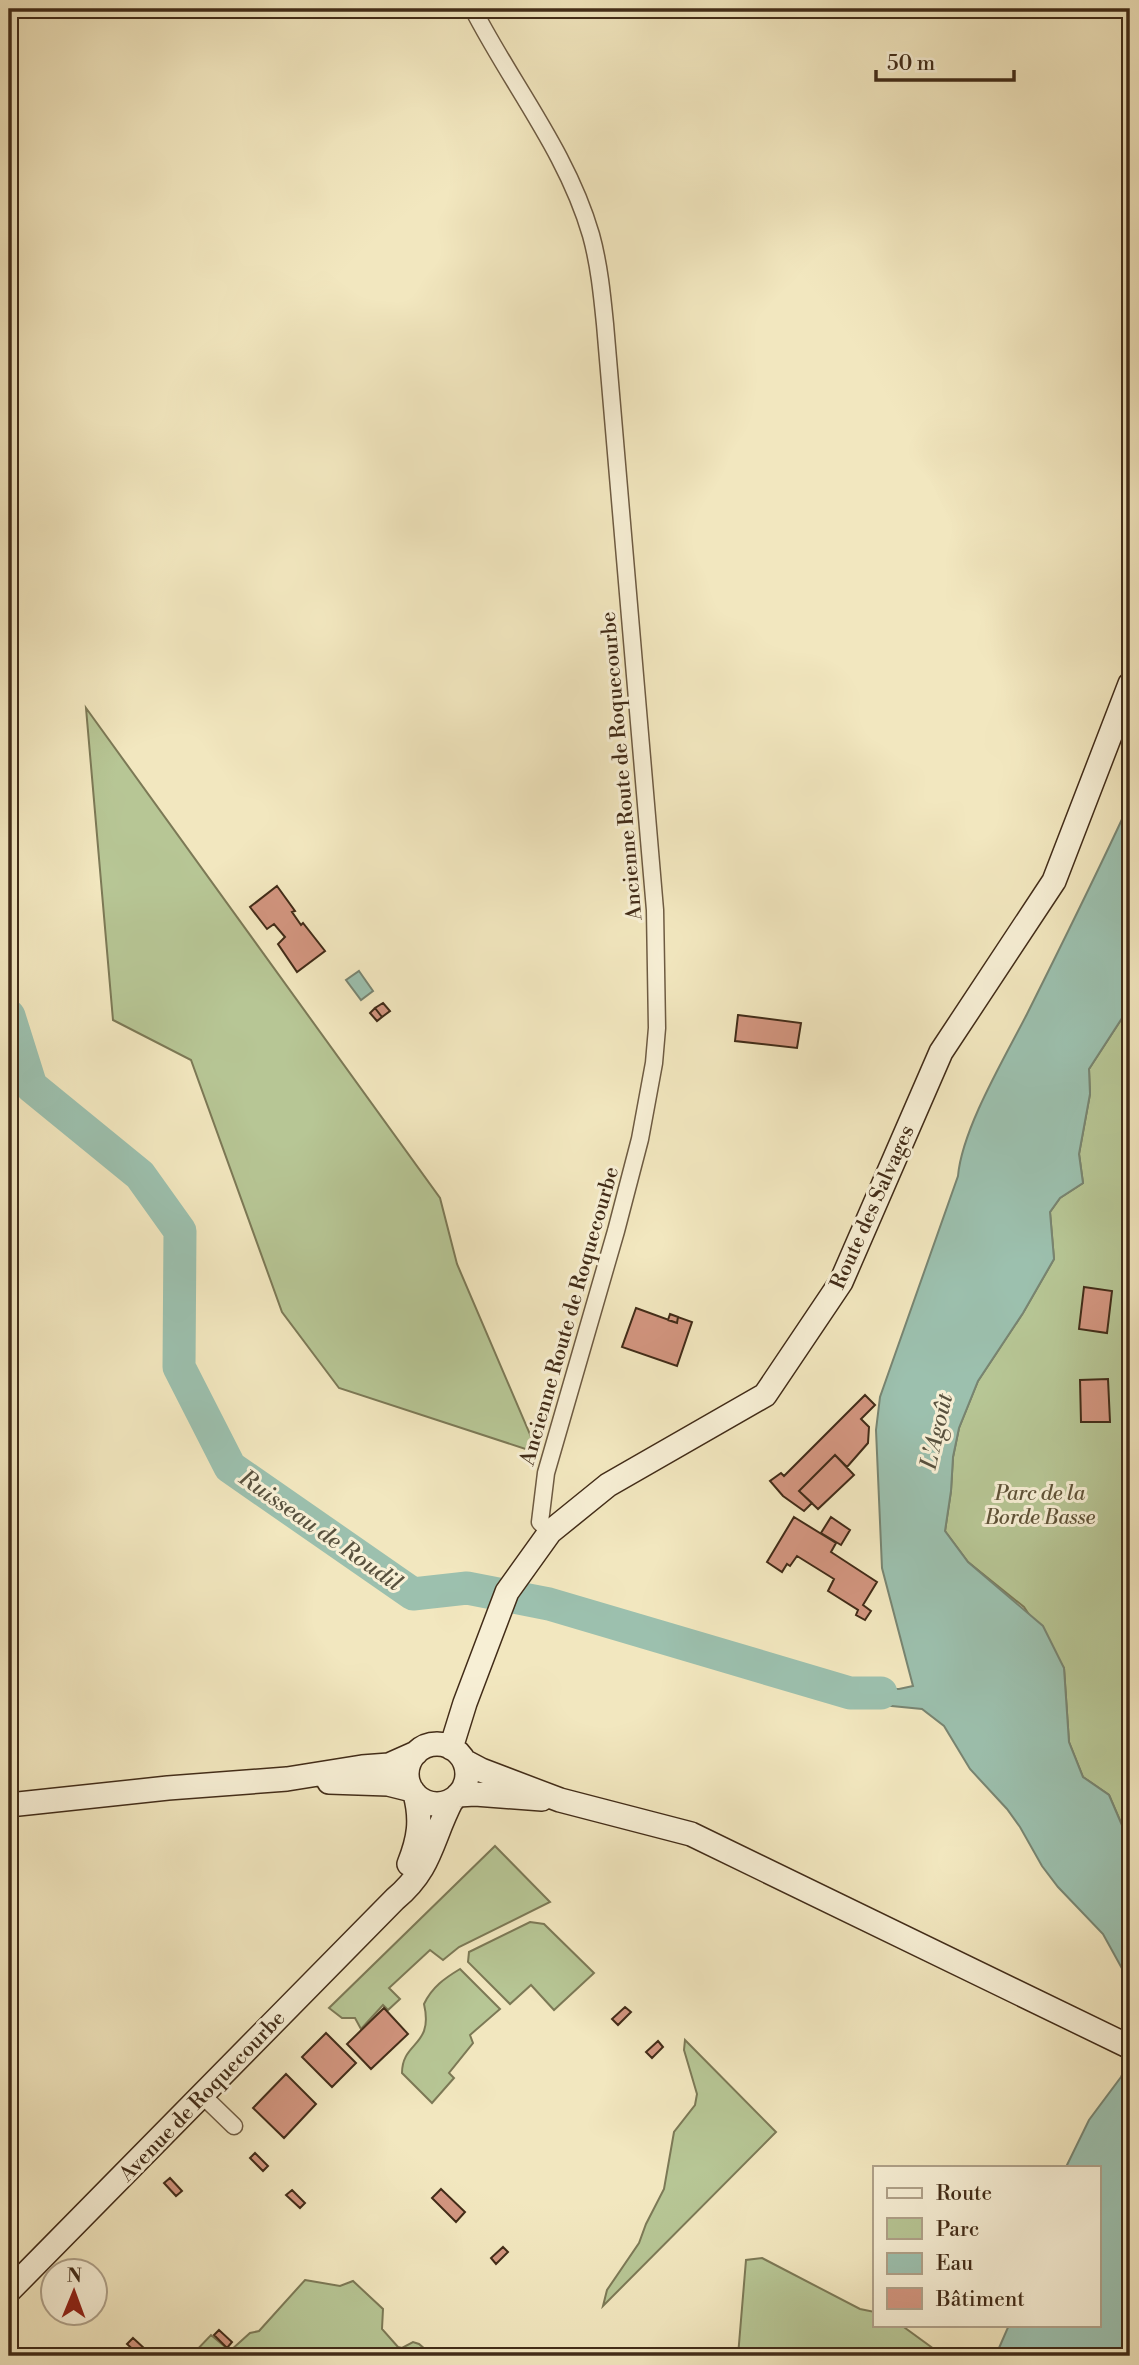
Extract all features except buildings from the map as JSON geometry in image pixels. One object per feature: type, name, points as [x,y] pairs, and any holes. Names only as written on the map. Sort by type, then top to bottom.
[{"type":"main road","name":"Route des Salvages","points":[[458,1754],[466,1703],[506,1595],[550,1532],[608,1485],[765,1395],[841,1282],[941,1052],[1055,881],[1130,684]]},
{"type":"main road","points":[[9,1805],[168,1788],[287,1779],[389,1765],[433,1745],[458,1754],[481,1770],[560,1800],[691,1834],[1045,2003],[1130,2047]]},
{"type":"main road","points":[[414,1792],[408,1775],[411,1759],[416,1753]]},
{"type":"main road","points":[[455,1798],[467,1779],[458,1754]]},
{"type":"main road","points":[[287,1779],[388,1784],[414,1792],[432,1804],[475,1794],[560,1800]]},
{"type":"main road","name":"Avenue de Roquecourbe","points":[[395,1899],[419,1839],[420,1825],[414,1792]]},
{"type":"main road","name":"Avenue de Roquecourbe","points":[[9,2291],[395,1899],[412,1885],[425,1865],[440,1824],[455,1798]]},
{"type":"street","name":"Ancienne Route de Roquecourbe","points":[[472,9],[561,159],[581,204],[596,256],[606,324],[654,910],[657,1028],[647,1105],[619,1219],[546,1473],[540,1522],[550,1532]]},
{"type":"street","points":[[202,2095],[234,2126]]},
{"type":"green space","points":[[86,708],[440,1198],[457,1264],[538,1453],[339,1388],[282,1312],[191,1060],[113,1020]]},
{"type":"green space","name":"Parc de la Borde Basse","points":[[1130,999],[1130,1837],[1124,1830],[1109,1795],[1083,1777],[1069,1742],[1064,1668],[1024,1607],[968,1562],[945,1531],[959,1428],[978,1381],[1023,1313],[1054,1259],[1050,1212],[1060,1198],[1083,1183],[1079,1154],[1090,1094],[1089,1069],[1126,1012]]},
{"type":"green space","points":[[495,1846],[550,1902],[459,1947],[443,1960],[430,1950],[389,1988],[400,1999],[388,2010],[383,2005],[361,2029],[355,2018],[342,2018],[329,2008]]},
{"type":"green space","points":[[530,1922],[544,1924],[594,1973],[554,2010],[531,1985],[510,2004],[468,1962],[469,1952]]},
{"type":"green space","points":[[460,1969],[500,2009],[470,2035],[473,2043],[449,2073],[454,2078],[432,2103],[402,2073],[403,2063],[425,2028],[424,2004],[427,1998],[439,1983]]},
{"type":"green space","points":[[685,2040],[776,2132],[603,2306],[607,2290],[639,2243],[664,2189],[674,2132],[695,2105],[697,2094],[684,2050]]},
{"type":"green space","points":[[762,2258],[860,2309],[873,2312],[873,2326],[902,2326],[934,2349],[999,2348],[1000,2356],[738,2356],[746,2260]]},
{"type":"green space","points":[[305,2280],[340,2286],[353,2281],[383,2309],[382,2329],[398,2347],[402,2348],[413,2342],[433,2356],[191,2356],[211,2335],[230,2351],[250,2333],[259,2331]]},
{"type":"water","name":"L'Agoût","points":[[1130,802],[1130,999],[1126,1012],[1089,1069],[1090,1094],[1079,1154],[1083,1183],[1060,1198],[1050,1212],[1054,1259],[1023,1313],[978,1381],[959,1428],[945,1531],[968,1562],[1043,1626],[1064,1668],[1069,1742],[1083,1777],[1109,1795],[1124,1830],[1130,1837],[1130,1983],[1103,1934],[1058,1887],[1042,1866],[1020,1827],[970,1769],[944,1726],[922,1709],[851,1702],[831,1689],[899,1689],[913,1686],[882,1568],[876,1430],[880,1397],[958,1176],[961,1157],[976,1115]]},
{"type":"water","points":[[359,971],[373,991],[361,1000],[346,980]]},
{"type":"water","points":[[1130,2058],[1130,2336],[1125,2356],[1000,2356],[999,2348],[1009,2326],[1100,2326],[1100,2166],[1066,2166],[1089,2120],[1121,2077]]},
{"type":"waterway","name":"Ruisseau de Roudil","points":[[9,1016],[31,1086],[140,1175],[180,1231],[179,1367],[230,1467],[413,1594],[467,1588],[549,1604],[850,1693],[881,1693]]}]
